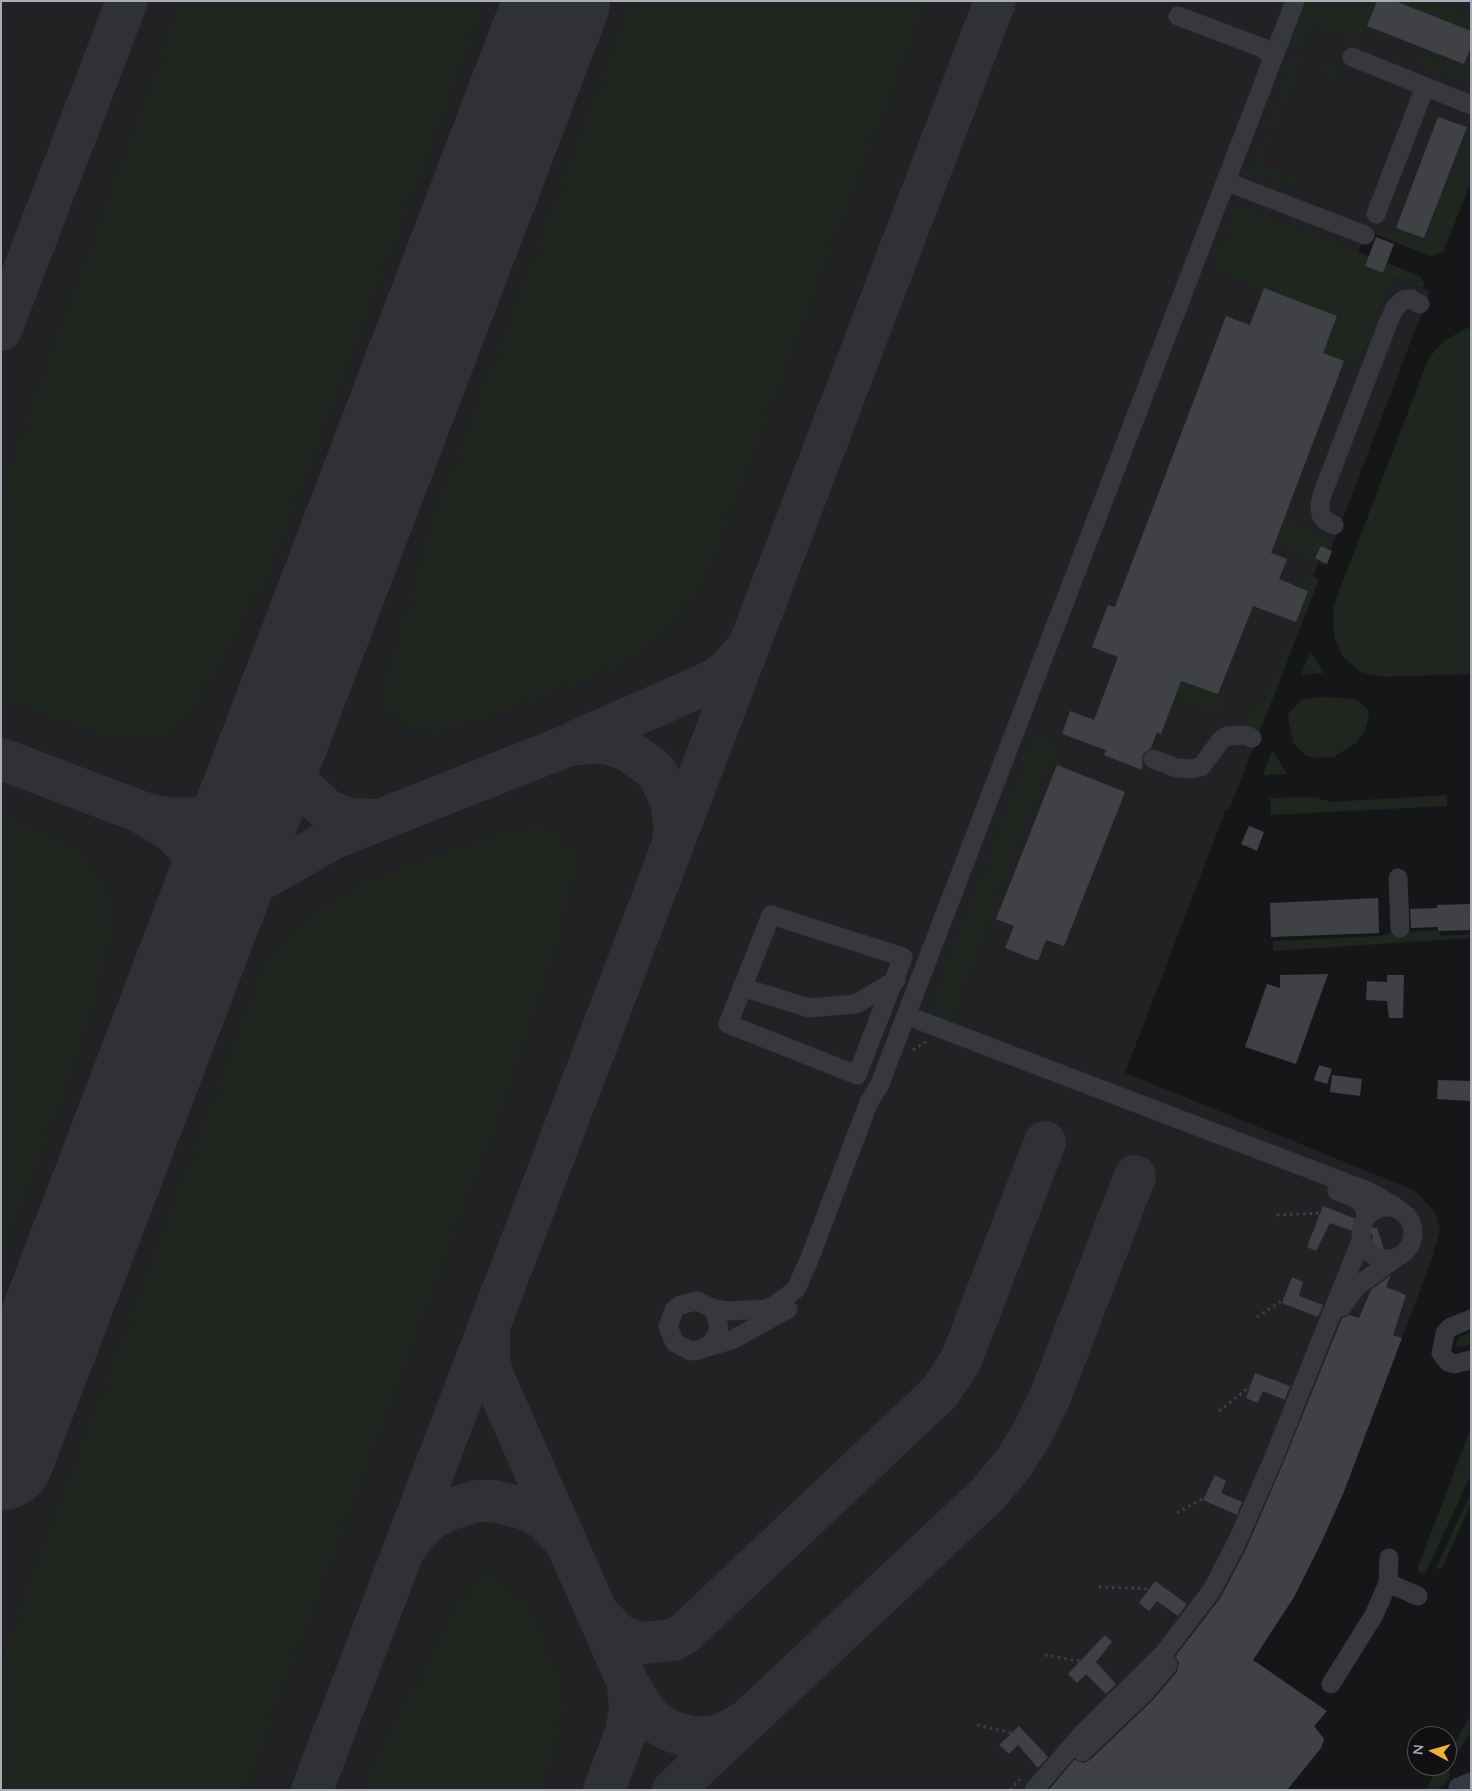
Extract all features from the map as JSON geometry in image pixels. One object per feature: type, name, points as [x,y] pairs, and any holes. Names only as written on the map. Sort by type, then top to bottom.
[{"type":"lane","points":[[1295,1],[931,952],[879,1086],[869,1102],[809,1260],[796,1289],[775,1305],[765,1309],[737,1312],[712,1308],[697,1300],[688,1301],[674,1310],[668,1327],[675,1343],[682,1348],[700,1350],[732,1340],[791,1307],[808,1291],[878,1109],[889,1090],[928,983],[1273,84],[1278,62],[1303,1]]},
{"type":"lane","points":[[1178,16],[1263,48],[1272,58]]},
{"type":"lane","points":[[1352,57],[1471,105]]},
{"type":"lane","points":[[1376,214],[1425,87]]},
{"type":"lane","points":[[1233,189],[1363,240]]},
{"type":"lane","points":[[1334,525],[1326,521],[1321,515],[1322,495],[1384,332],[1395,308],[1403,300],[1411,299],[1420,304]]},
{"type":"lane","points":[[1153,759],[1176,768],[1191,769],[1201,767],[1221,740],[1227,736],[1246,736],[1252,738]]},
{"type":"lane","points":[[1398,878],[1400,928]]},
{"type":"lane","points":[[771,915],[903,957],[893,983],[857,1075],[728,1024],[771,915]]},
{"type":"lane","points":[[742,987],[809,1008],[856,1004],[893,983],[931,952]]},
{"type":"lane","points":[[915,1022],[1370,1192],[1404,1207],[1413,1232],[1409,1247],[1403,1256],[1356,1287],[1340,1310],[1251,1536],[1214,1601],[1171,1661],[1144,1693],[1083,1750],[1047,1790]]},
{"type":"lane","points":[[915,1022],[1353,1197],[1362,1204],[1367,1216]]},
{"type":"lane","points":[[1403,1256],[1389,1259],[1374,1255],[1365,1246],[1362,1238],[1362,1227],[1367,1216],[1381,1208],[1404,1207]]},
{"type":"lane","points":[[1034,1790],[1083,1733],[1164,1653],[1212,1590],[1236,1544],[1272,1462],[1362,1238]]},
{"type":"lane","points":[[708,1347],[717,1336],[719,1329],[712,1308]]},
{"type":"lane","points":[[1471,1318],[1452,1327],[1445,1333],[1441,1353],[1448,1362],[1454,1364],[1471,1360]]},
{"type":"lane","points":[[1330,1684],[1374,1615],[1388,1583],[1389,1558]]},
{"type":"lane","points":[[1388,1583],[1418,1596]]},
{"type":"path","points":[[910,1054],[914,1048],[926,1042]]},
{"type":"path","points":[[1403,1256],[1418,1240],[1419,1232],[1419,1223],[1404,1207]]},
{"type":"path","points":[[1277,1215],[1324,1213]]},
{"type":"path","points":[[1257,1316],[1286,1298]]},
{"type":"path","points":[[1219,1411],[1256,1382]]},
{"type":"path","points":[[1182,1665],[1223,1615],[1244,1575],[1274,1510],[1302,1436]]},
{"type":"path","points":[[1177,1513],[1209,1495]]},
{"type":"path","points":[[1099,1587],[1152,1589],[1183,1610]]},
{"type":"path","points":[[1045,1655],[1084,1662]]},
{"type":"path","points":[[977,1725],[1016,1734]]},
{"type":"path","points":[[1065,1790],[1087,1767]]},
{"type":"shaded area","points":[[1,1],[1471,1],[1471,182],[1431,256],[1367,231],[1354,262],[1430,291],[1325,565],[1318,563],[1313,576],[1319,579],[1229,810],[1226,809],[1125,1073],[1414,1190],[1435,1212],[1440,1230],[1433,1256],[1343,1494],[1294,1597],[1253,1660],[1327,1711],[1314,1726],[1325,1739],[1321,1748],[1287,1790],[1,1790]]},
{"type":"shaded area","points":[[183,1],[484,1],[267,574],[193,709],[174,730],[147,739],[103,735],[1,695],[1,493]]},
{"type":"shaded area","points":[[633,1],[924,1],[710,561],[689,602],[669,627],[643,649],[617,666],[507,710],[439,731],[408,730],[396,721],[387,706],[386,690],[403,623],[443,497]]},
{"type":"shaded area","points":[[1307,1],[1380,1],[1365,42],[1311,23],[1301,50],[1289,46]]},
{"type":"shaded area","points":[[1391,1],[1439,1],[1471,13],[1471,34]]},
{"type":"shaded area","points":[[1422,51],[1465,69],[1471,56],[1471,84],[1417,63]]},
{"type":"shaded area","points":[[1306,56],[1314,57],[1311,65],[1316,68],[1319,60],[1343,70],[1340,79],[1299,63],[1260,165],[1301,182],[1298,189],[1259,173],[1254,184],[1249,177],[1288,73],[1289,59],[1291,57],[1299,60]]},
{"type":"shaded area","points":[[1471,129],[1471,182],[1443,252],[1431,256],[1392,241],[1397,230],[1424,240]]},
{"type":"shaded area","points":[[1243,209],[1369,256],[1366,266],[1383,273],[1387,263],[1420,276],[1425,285],[1423,288],[1394,277],[1389,280],[1356,366],[1323,353],[1336,316],[1212,268],[1235,212]]},
{"type":"shaded area","points":[[1471,328],[1471,674],[1382,677],[1361,672],[1343,657],[1334,637],[1333,607],[1428,360],[1441,343],[1464,329]]},
{"type":"shaded area","points":[[1283,521],[1331,539],[1327,549],[1320,546],[1315,558],[1275,542]]},
{"type":"shaded area","points":[[1305,574],[1319,579],[1261,729],[1244,722],[1250,704],[1262,708],[1308,592],[1299,588]]},
{"type":"shaded area","points":[[1310,652],[1324,673],[1301,675]]},
{"type":"shaded area","points":[[1181,681],[1228,699],[1223,715],[1175,697]]},
{"type":"shaded area","points":[[1320,697],[1356,700],[1367,708],[1369,716],[1364,734],[1355,744],[1333,757],[1315,758],[1305,755],[1293,743],[1288,719],[1289,713],[1302,699]]},
{"type":"shaded area","points":[[1036,737],[1056,745],[949,1021],[936,1015],[933,1002]]},
{"type":"shaded area","points":[[1272,750],[1287,774],[1263,775]]},
{"type":"shaded area","points":[[1447,795],[1447,806],[1271,815],[1270,798],[1315,797],[1330,802]]},
{"type":"shaded area","points":[[1,816],[45,834],[83,856],[106,893],[109,932],[96,989],[76,1056],[1,1253]]},
{"type":"shaded area","points":[[542,827],[564,838],[574,858],[573,873],[557,934],[496,1118],[243,1790],[1,1790],[1,1662],[260,979],[287,939],[309,918],[357,887],[388,874],[515,831]]},
{"type":"shaded area","points":[[1439,930],[1441,936],[1471,934],[1471,938],[1273,951],[1273,941],[1381,936],[1393,932]]},
{"type":"shaded area","points":[[1471,1332],[1471,1345],[1455,1347],[1458,1338]]},
{"type":"shaded area","points":[[1471,1428],[1471,1475],[1425,1574],[1418,1571],[1418,1567]]},
{"type":"shaded area","points":[[1471,1493],[1471,1504],[1441,1570],[1436,1568]]},
{"type":"shaded area","points":[[487,1573],[499,1575],[526,1603],[558,1679],[564,1706],[541,1790],[363,1790],[393,1728],[470,1587],[478,1578]]},
{"type":"shaded area","points":[[1471,1715],[1471,1731],[1457,1754],[1457,1738]]},
{"type":"shaded area","points":[[1434,1776],[1449,1776],[1449,1780],[1437,1790],[1425,1790]]},
{"type":"building","points":[[1377,1],[1395,1],[1471,31],[1471,47],[1464,64],[1367,26]]},
{"type":"building","points":[[1438,117],[1467,127],[1424,238],[1396,228]]},
{"type":"building","points":[[1376,237],[1394,244],[1383,273],[1365,266]]},
{"type":"building","points":[[1264,288],[1337,316],[1323,353],[1344,361],[1271,553],[1287,559],[1279,579],[1308,591],[1296,622],[1253,606],[1218,694],[1181,681],[1161,734],[1157,732],[1151,748],[1143,754],[1142,770],[1104,755],[1106,750],[1062,734],[1070,711],[1094,720],[1118,657],[1092,647],[1108,605],[1115,607],[1226,316],[1250,325]]},
{"type":"building","points":[[1321,546],[1332,551],[1327,564],[1315,558]]},
{"type":"building","points":[[1057,765],[1125,792],[1064,946],[1046,940],[1038,961],[1005,948],[1014,926],[996,919]]},
{"type":"building","points":[[1249,826],[1264,832],[1257,851],[1241,844]]},
{"type":"building","points":[[1378,898],[1379,933],[1271,937],[1270,903]]},
{"type":"building","points":[[1471,904],[1471,930],[1438,931],[1438,927],[1411,928],[1410,909],[1437,908],[1437,905]]},
{"type":"building","points":[[1328,974],[1296,1064],[1245,1047],[1267,984],[1280,988],[1280,975]]},
{"type":"building","points":[[1387,975],[1404,975],[1403,1018],[1389,1018],[1387,1001],[1366,1000],[1367,981],[1387,982]]},
{"type":"building","points":[[1319,1065],[1332,1069],[1327,1084],[1314,1080]]},
{"type":"building","points":[[1332,1075],[1362,1079],[1360,1096],[1330,1092]]},
{"type":"building","points":[[1438,1080],[1471,1081],[1471,1101],[1437,1099]]},
{"type":"building","points":[[1323,1206],[1356,1219],[1364,1227],[1377,1228],[1385,1252],[1374,1260],[1371,1247],[1373,1236],[1367,1228],[1360,1227],[1353,1231],[1330,1223],[1316,1251],[1307,1247]]},
{"type":"building","points":[[1391,1275],[1386,1287],[1406,1295],[1393,1335],[1402,1338],[1343,1494],[1320,1545],[1294,1597],[1253,1660],[1327,1711],[1314,1726],[1324,1739],[1321,1748],[1287,1790],[1049,1790],[1074,1760],[1084,1763],[1090,1760],[1152,1701],[1177,1672],[1179,1662],[1175,1657],[1221,1597],[1246,1549],[1342,1318],[1350,1315],[1359,1318],[1371,1290]]},
{"type":"building","points":[[1292,1277],[1303,1282],[1299,1296],[1323,1305],[1318,1317],[1282,1303]]},
{"type":"building","points":[[1255,1373],[1290,1386],[1285,1400],[1263,1391],[1257,1403],[1246,1398]]},
{"type":"building","points":[[1215,1475],[1226,1481],[1221,1493],[1242,1502],[1237,1515],[1203,1500]]},
{"type":"building","points":[[1155,1581],[1187,1604],[1178,1616],[1157,1601],[1149,1611],[1139,1603]]},
{"type":"building","points":[[1105,1635],[1112,1642],[1096,1662],[1116,1684],[1106,1694],[1086,1674],[1077,1683],[1068,1674]]},
{"type":"building","points":[[1019,1726],[1048,1757],[1038,1768],[1018,1745],[1009,1754],[999,1745]]},
{"type":"taxiway","points":[[1,330],[127,1]]},
{"type":"taxiway","points":[[312,1790],[995,1]]},
{"type":"taxiway","points":[[576,741],[715,680],[728,670],[746,649]]},
{"type":"taxiway","points":[[1,759],[149,815],[172,819],[199,818],[229,806],[253,784],[260,774],[290,700]]},
{"type":"taxiway","points":[[287,717],[285,745],[293,774],[301,786],[328,811],[351,819],[376,820]]},
{"type":"taxiway","points":[[201,936],[225,906],[243,890],[334,838],[569,745],[599,742],[613,745],[627,750],[650,766],[658,774],[671,801],[675,828],[673,841]]},
{"type":"taxiway","points":[[143,814],[172,831],[191,851],[198,864],[206,889],[207,902],[201,936]]},
{"type":"taxiway","points":[[599,1614],[616,1633],[643,1643],[673,1640],[685,1633],[940,1392],[961,1360],[1045,1142]]},
{"type":"taxiway","points":[[673,1790],[988,1494],[1013,1464],[1032,1434],[1050,1397],[1135,1176]]},
{"type":"taxiway","points":[[489,1331],[489,1359],[493,1376],[628,1683],[630,1711],[626,1732],[604,1790]]},
{"type":"taxiway","points":[[407,1546],[414,1535],[430,1520],[445,1511],[477,1501],[493,1501],[523,1508],[544,1519],[565,1541]]},
{"type":"taxiway","points":[[628,1683],[643,1709],[653,1720],[666,1729],[679,1734],[696,1738],[716,1736],[742,1723]]},
{"type":"runway","points":[[1,1457],[557,1]]}]
